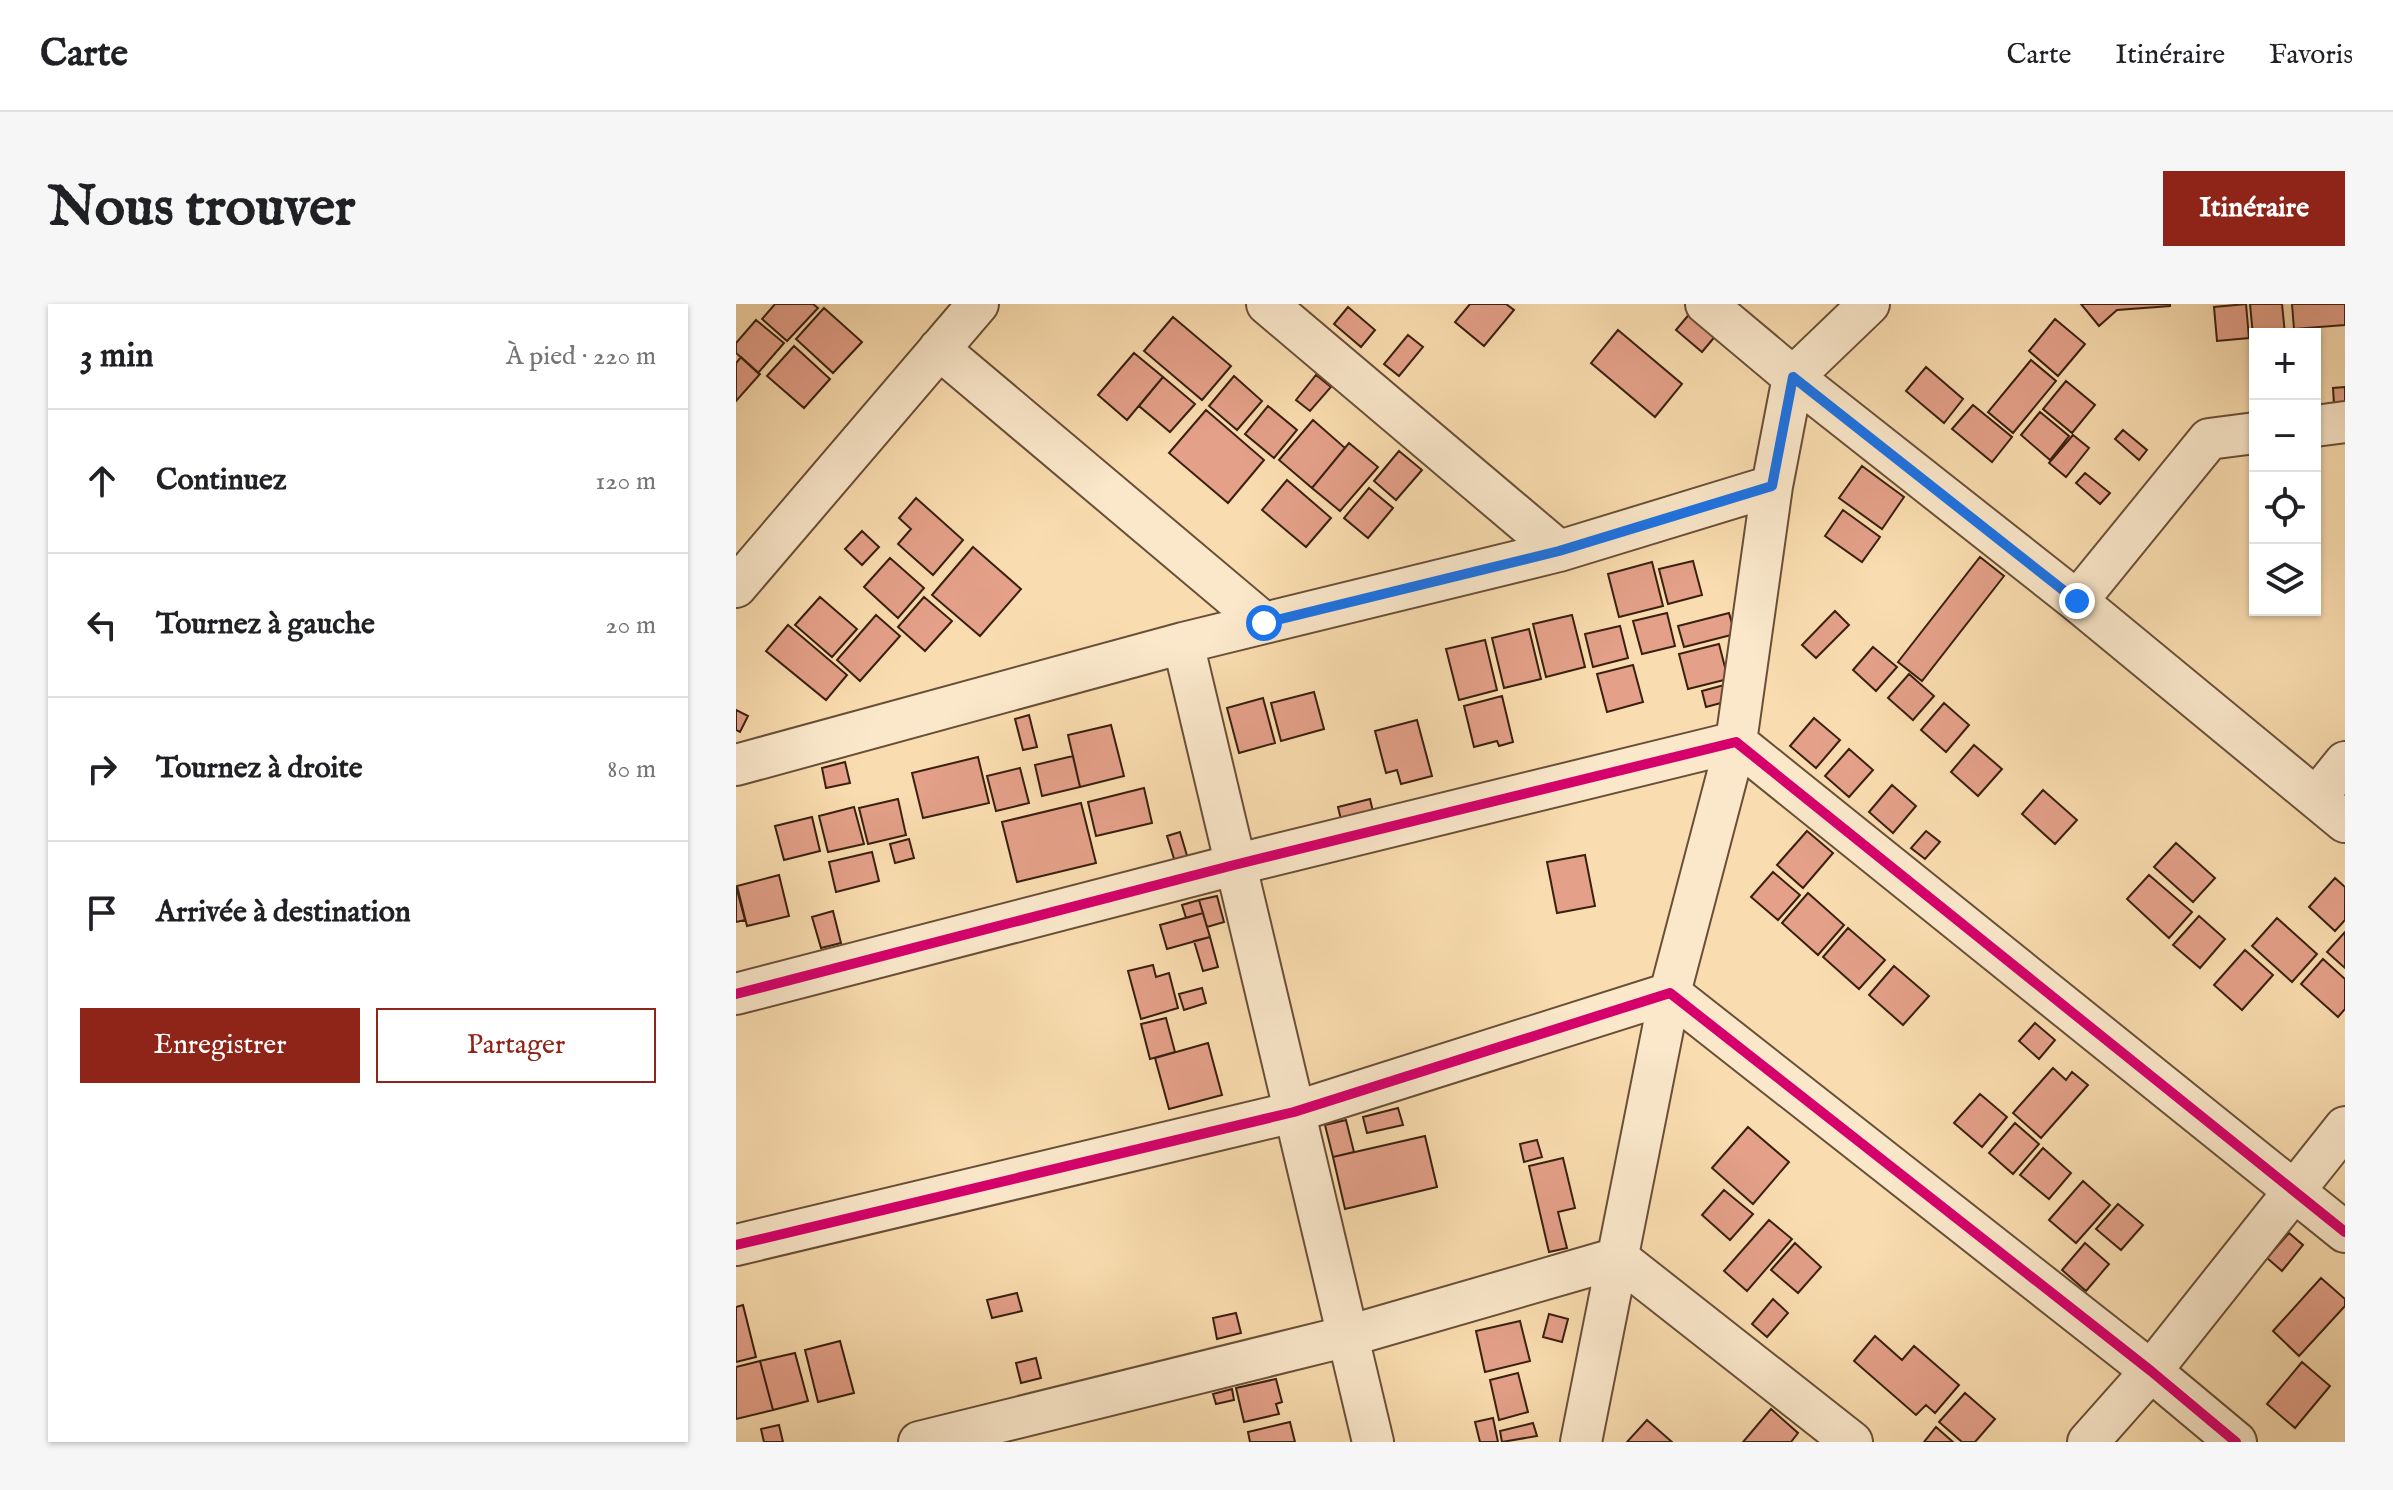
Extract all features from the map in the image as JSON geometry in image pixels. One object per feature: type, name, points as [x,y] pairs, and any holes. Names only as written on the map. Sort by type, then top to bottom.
[{"type":"street","points":[[736,587],[978,304]]},
{"type":"street","points":[[1267,304],[1559,551]]},
{"type":"street","points":[[1706,304],[1793,377],[2077,601],[2330,810],[2345,762]]},
{"type":"street","points":[[1581,1442],[1670,993],[1736,742],[1772,486],[1793,377],[1869,304]]},
{"type":"street","points":[[939,349],[1264,623]]},
{"type":"street","points":[[2321,425],[2345,422]]},
{"type":"street","points":[[2077,601],[2209,439],[2249,434]]},
{"type":"street","points":[[736,765],[1183,643],[1559,551],[1772,486]]},
{"type":"street","points":[[1183,643],[1373,1442]]},
{"type":"street","points":[[736,994],[1234,865],[1736,742]]},
{"type":"street","points":[[1736,742],[2345,1232]]},
{"type":"street","points":[[736,1245],[1294,1112],[1670,993]]},
{"type":"street","points":[[1670,993],[2151,1371],[2236,1442]]},
{"type":"street","points":[[2088,1442],[2151,1371],[2345,1127]]},
{"type":"street","points":[[919,1442],[1348,1336],[1618,1258]]},
{"type":"street","points":[[1618,1258],[1852,1442]]},
{"type":"building","points":[[775,304],[813,304],[818,308],[787,341],[762,319]]},
{"type":"building","points":[[1470,304],[1506,304],[1514,310],[1484,346],[1455,322]]},
{"type":"building","points":[[2081,304],[2170,306],[2117,310],[2099,326]]},
{"type":"building","points":[[2246,304],[2249,338],[2217,341],[2214,307]]},
{"type":"building","points":[[2250,304],[2282,304],[2284,328],[2252,328]]},
{"type":"building","points":[[2292,304],[2345,304],[2345,325],[2294,328]]},
{"type":"building","points":[[1348,307],[1375,330],[1361,347],[1334,324]]},
{"type":"building","points":[[824,308],[862,342],[833,373],[796,339]]},
{"type":"building","points":[[1691,312],[1717,334],[1702,352],[1676,330]]},
{"type":"building","points":[[1173,317],[1231,366],[1202,400],[1144,351]]},
{"type":"building","points":[[2055,319],[2085,344],[2058,376],[2029,351]]},
{"type":"building","points":[[756,320],[784,343],[758,373],[736,353],[736,343]]},
{"type":"building","points":[[1618,330],[1682,384],[1655,417],[1591,363]]},
{"type":"building","points":[[1408,335],[1423,347],[1399,376],[1384,364]]},
{"type":"building","points":[[794,346],[830,379],[804,408],[767,376]]},
{"type":"building","points":[[1134,353],[1163,377],[1127,420],[1098,395]]},
{"type":"building","points":[[741,357],[760,374],[736,401],[736,363]]},
{"type":"building","points":[[2031,360],[2056,381],[2013,433],[1988,412]]},
{"type":"building","points":[[1926,367],[1963,399],[1944,423],[1906,391]]},
{"type":"building","points":[[1316,375],[1331,387],[1310,411],[1296,400]]},
{"type":"building","points":[[1234,376],[1262,401],[1237,430],[1209,406]]},
{"type":"building","points":[[1163,377],[1195,404],[1170,432],[1139,406]]},
{"type":"building","points":[[2066,381],[2095,405],[2072,433],[2043,409]]},
{"type":"building","points":[[2345,387],[2345,403],[2334,404],[2333,388]]},
{"type":"building","points":[[1973,405],[2012,437],[1992,462],[1952,429]]},
{"type":"building","points":[[1268,406],[1297,430],[1274,458],[1245,434]]},
{"type":"building","points":[[1206,410],[1264,460],[1228,503],[1169,453]]},
{"type":"building","points":[[2040,412],[2069,436],[2050,460],[2021,435]]},
{"type":"building","points":[[1313,420],[1345,448],[1312,488],[1279,460]]},
{"type":"building","points":[[2123,430],[2147,450],[2139,460],[2115,439]]},
{"type":"building","points":[[2073,435],[2089,448],[2066,477],[2049,463]]},
{"type":"building","points":[[1349,443],[1378,467],[1340,511],[1312,488]]},
{"type":"building","points":[[1399,451],[1422,470],[1396,500],[1374,481]]},
{"type":"building","points":[[1862,466],[1904,497],[1882,529],[1839,498]]},
{"type":"building","points":[[2085,473],[2110,493],[2100,504],[2076,483]]},
{"type":"building","points":[[1287,480],[1331,518],[1306,547],[1262,510]]},
{"type":"building","points":[[1369,488],[1393,508],[1368,538],[1344,518]]},
{"type":"building","points":[[916,498],[963,540],[933,575],[898,544],[911,529],[899,518]]},
{"type":"building","points":[[1843,510],[1880,537],[1862,562],[1825,536]]},
{"type":"building","points":[[862,531],[879,547],[862,565],[845,549]]},
{"type":"building","points":[[973,547],[1021,589],[980,636],[932,595]]},
{"type":"building","points":[[1980,557],[2004,576],[1922,681],[1898,662]]},
{"type":"building","points":[[890,558],[924,588],[898,618],[864,587]]},
{"type":"building","points":[[1693,561],[1702,595],[1668,604],[1659,569]]},
{"type":"building","points":[[1652,562],[1663,606],[1619,617],[1608,574]]},
{"type":"building","points":[[820,597],[857,629],[832,657],[795,625]]},
{"type":"building","points":[[924,597],[952,621],[925,651],[898,627]]},
{"type":"building","points":[[1835,611],[1849,625],[1816,658],[1802,645]]},
{"type":"building","points":[[1667,613],[1675,646],[1642,654],[1633,621]]},
{"type":"building","points":[[1729,613],[1735,634],[1684,647],[1678,626]]},
{"type":"building","points":[[876,615],[900,636],[860,681],[837,660]]},
{"type":"building","points":[[1572,615],[1585,667],[1546,677],[1533,624]]},
{"type":"building","points":[[788,625],[847,675],[826,700],[766,651]]},
{"type":"building","points":[[1620,626],[1628,658],[1593,667],[1585,634]]},
{"type":"building","points":[[1529,629],[1541,679],[1504,688],[1492,638]]},
{"type":"building","points":[[1485,640],[1497,690],[1459,700],[1446,649]]},
{"type":"building","points":[[1719,644],[1728,679],[1688,689],[1679,654]]},
{"type":"building","points":[[1873,647],[1897,667],[1876,691],[1853,670]]},
{"type":"building","points":[[1633,665],[1643,702],[1607,712],[1597,674]]},
{"type":"building","points":[[1909,674],[1934,696],[1913,720],[1888,698]]},
{"type":"building","points":[[1728,684],[1732,700],[1706,707],[1702,691]]},
{"type":"building","points":[[1314,692],[1324,729],[1281,741],[1271,703]]},
{"type":"building","points":[[1502,696],[1513,742],[1499,746],[1497,741],[1474,747],[1464,706]]},
{"type":"building","points":[[1263,698],[1275,743],[1239,753],[1227,708]]},
{"type":"building","points":[[1944,703],[1969,725],[1946,752],[1921,730]]},
{"type":"building","points":[[736,710],[748,716],[740,732],[736,730]]},
{"type":"building","points":[[1029,715],[1037,747],[1023,750],[1015,719]]},
{"type":"building","points":[[1814,718],[1840,740],[1816,768],[1790,746]]},
{"type":"building","points":[[1417,720],[1432,776],[1401,784],[1397,770],[1386,773],[1375,731]]},
{"type":"building","points":[[1111,725],[1124,776],[1080,787],[1068,735]]},
{"type":"building","points":[[1974,745],[2002,769],[1978,796],[1951,772]]},
{"type":"building","points":[[1849,749],[1873,770],[1849,797],[1825,776]]},
{"type":"building","points":[[1073,756],[1080,787],[1042,796],[1035,765]]},
{"type":"building","points":[[978,757],[989,803],[923,818],[912,773]]},
{"type":"building","points":[[845,762],[850,783],[826,788],[822,768]]},
{"type":"building","points":[[1020,768],[1029,803],[996,811],[987,776]]},
{"type":"building","points":[[1892,785],[1916,806],[1893,833],[1869,812]]},
{"type":"building","points":[[1144,788],[1152,823],[1096,836],[1088,802]]},
{"type":"building","points":[[2043,790],[2077,820],[2055,844],[2022,814]]},
{"type":"building","points":[[898,799],[906,835],[868,844],[859,808]]},
{"type":"building","points":[[1370,799],[1374,816],[1342,824],[1338,807]]},
{"type":"building","points":[[1081,803],[1096,863],[1017,882],[1002,822]]},
{"type":"building","points":[[854,807],[864,844],[828,852],[819,816]]},
{"type":"building","points":[[812,817],[820,851],[784,860],[775,826]]},
{"type":"building","points":[[1807,831],[1833,853],[1803,888],[1777,865]]},
{"type":"building","points":[[1926,831],[1940,842],[1925,859],[1911,848]]},
{"type":"building","points":[[1180,832],[1188,859],[1175,862],[1167,836]]},
{"type":"building","points":[[909,839],[914,858],[895,863],[890,844]]},
{"type":"building","points":[[2176,843],[2215,878],[2193,902],[2154,867]]},
{"type":"building","points":[[872,852],[879,881],[836,892],[829,862]]},
{"type":"building","points":[[1585,855],[1595,906],[1557,913],[1547,862]]},
{"type":"building","points":[[1773,872],[1800,895],[1778,920],[1751,897]]},
{"type":"building","points":[[779,875],[789,916],[747,926],[737,886]]},
{"type":"building","points":[[2149,875],[2192,912],[2169,938],[2127,899]]},
{"type":"building","points":[[2335,878],[2345,887],[2345,920],[2335,931],[2309,907]]},
{"type":"building","points":[[736,886],[745,920],[736,922]]},
{"type":"building","points":[[1808,893],[1844,925],[1818,955],[1782,923]]},
{"type":"building","points":[[1217,896],[1224,922],[1207,927],[1199,900]]},
{"type":"building","points":[[1199,900],[1203,913],[1186,918],[1182,905]]},
{"type":"building","points":[[833,911],[841,943],[821,948],[812,917]]},
{"type":"building","points":[[1203,913],[1210,937],[1167,949],[1160,925]]},
{"type":"building","points":[[2199,916],[2225,939],[2200,968],[2173,945]]},
{"type":"building","points":[[2277,918],[2317,954],[2292,982],[2252,946]]},
{"type":"building","points":[[1848,928],[1885,960],[1859,989],[1823,957]]},
{"type":"building","points":[[2345,932],[2345,968],[2327,952]]},
{"type":"building","points":[[1210,937],[1218,967],[1203,971],[1194,941]]},
{"type":"building","points":[[2245,950],[2273,975],[2242,1010],[2214,985]]},
{"type":"building","points":[[2323,959],[2345,979],[2345,1009],[2338,1017],[2301,984]]},
{"type":"building","points":[[1153,965],[1156,977],[1169,973],[1178,1008],[1141,1019],[1128,971]]},
{"type":"building","points":[[1894,966],[1929,996],[1903,1025],[1869,995]]},
{"type":"building","points":[[1202,988],[1206,1003],[1184,1010],[1179,994]]},
{"type":"building","points":[[1166,1018],[1175,1052],[1150,1059],[1141,1024]]},
{"type":"building","points":[[2035,1023],[2055,1040],[2039,1059],[2019,1041]]},
{"type":"building","points":[[1208,1043],[1222,1095],[1169,1109],[1155,1058]]},
{"type":"building","points":[[2053,1068],[2066,1080],[2072,1072],[2088,1085],[2041,1138],[2013,1113]]},
{"type":"building","points":[[1980,1094],[2007,1117],[1982,1147],[1954,1123]]},
{"type":"building","points":[[1398,1108],[1403,1125],[1367,1133],[1363,1117]]},
{"type":"building","points":[[1346,1120],[1354,1152],[1333,1157],[1325,1125]]},
{"type":"building","points":[[2015,1123],[2039,1144],[2013,1174],[1989,1153]]},
{"type":"building","points":[[1748,1127],[1789,1162],[1753,1204],[1712,1168]]},
{"type":"building","points":[[1425,1136],[1437,1187],[1345,1209],[1333,1157]]},
{"type":"building","points":[[1537,1140],[1542,1157],[1524,1162],[1520,1144]]},
{"type":"building","points":[[2043,1148],[2071,1173],[2049,1199],[2020,1175]]},
{"type":"building","points":[[1563,1158],[1575,1208],[1558,1212],[1567,1248],[1549,1252],[1529,1166]]},
{"type":"building","points":[[2083,1181],[2110,1205],[2076,1243],[2049,1220]]},
{"type":"building","points":[[1724,1190],[1753,1214],[1730,1240],[1702,1215]]},
{"type":"building","points":[[2118,1204],[2143,1225],[2121,1250],[2096,1229]]},
{"type":"building","points":[[1769,1220],[1792,1239],[1747,1291],[1724,1271]]},
{"type":"building","points":[[2289,1233],[2303,1245],[2282,1271],[2267,1258]]},
{"type":"building","points":[[1795,1243],[1821,1267],[1798,1293],[1771,1270]]},
{"type":"building","points":[[2085,1243],[2109,1264],[2086,1291],[2062,1270]]},
{"type":"building","points":[[2321,1278],[2345,1299],[2345,1306],[2299,1356],[2273,1331]]},
{"type":"building","points":[[1017,1293],[1022,1311],[992,1318],[987,1300]]},
{"type":"building","points":[[1773,1299],[1788,1313],[1767,1337],[1752,1324]]},
{"type":"building","points":[[743,1305],[756,1357],[736,1362],[736,1307]]},
{"type":"building","points":[[1236,1313],[1241,1333],[1217,1339],[1213,1318]]},
{"type":"building","points":[[1549,1314],[1568,1319],[1562,1342],[1543,1337]]},
{"type":"building","points":[[1520,1321],[1530,1361],[1485,1372],[1476,1331]]},
{"type":"building","points":[[1875,1336],[1902,1360],[1914,1346],[1959,1385],[1935,1413],[1926,1405],[1916,1415],[1854,1361]]},
{"type":"building","points":[[840,1341],[854,1393],[818,1402],[805,1350]]},
{"type":"building","points":[[795,1353],[808,1401],[773,1410],[760,1361]]},
{"type":"building","points":[[1036,1358],[1041,1378],[1021,1383],[1016,1363]]},
{"type":"building","points":[[760,1361],[773,1410],[736,1419],[736,1367]]},
{"type":"building","points":[[2302,1362],[2330,1386],[2295,1428],[2267,1404]]},
{"type":"building","points":[[1518,1373],[1528,1412],[1499,1420],[1490,1380]]},
{"type":"building","points":[[1276,1379],[1282,1402],[1276,1404],[1279,1414],[1244,1422],[1236,1388]]},
{"type":"building","points":[[1232,1389],[1234,1400],[1216,1404],[1213,1394]]},
{"type":"building","points":[[1965,1393],[1995,1419],[1975,1442],[1962,1442],[1939,1422]]},
{"type":"building","points":[[1771,1409],[1798,1433],[1791,1442],[1743,1442]]},
{"type":"building","points":[[1493,1418],[1498,1442],[1480,1442],[1475,1422]]},
{"type":"building","points":[[1647,1420],[1672,1442],[1627,1442]]},
{"type":"building","points":[[1290,1422],[1295,1442],[1250,1442],[1248,1432]]},
{"type":"building","points":[[1533,1423],[1537,1436],[1502,1442],[1500,1431]]},
{"type":"building","points":[[779,1425],[783,1442],[764,1442],[761,1429]]},
{"type":"building","points":[[1936,1427],[1953,1442],[1924,1442]]},
{"type":"cycle path","points":[[736,994],[1234,865],[1736,742],[2345,1232]]},
{"type":"cycle path","points":[[736,1245],[1294,1112],[1670,993],[2151,1371],[2236,1442]]},
{"type":"route","points":[[1264,623],[1559,551],[1772,486],[1793,377],[2077,601]]}]
